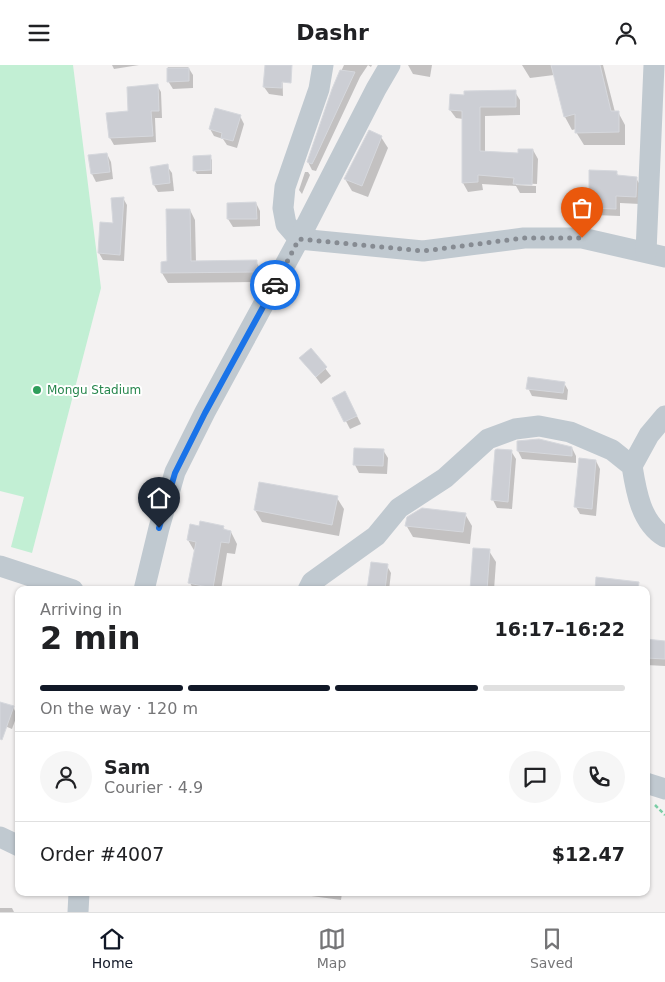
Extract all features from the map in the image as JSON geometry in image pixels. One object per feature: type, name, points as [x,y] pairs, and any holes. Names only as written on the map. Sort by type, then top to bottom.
[{"type":"street","points":[[323,65],[319,89],[285,187],[283,208],[286,225],[299,239],[423,251],[524,238],[582,238],[656,254],[654,65]]},
{"type":"street","points":[[145,586],[175,473],[390,65]]},
{"type":"street","points":[[665,416],[649,435],[632,466],[639,502],[657,533],[665,537]]},
{"type":"street","points":[[310,586],[312,582],[376,536],[399,508],[445,478],[488,439],[515,429],[539,426],[570,432],[612,450],[632,466]]},
{"type":"street","points":[[0,566],[60,586]]},
{"type":"street","points":[[650,784],[665,789]]},
{"type":"street","points":[[0,837],[15,844]]},
{"type":"street","points":[[78,912],[79,896]]},
{"type":"green space","name":"Mongu Stadium","points":[[0,65],[73,65],[101,288],[32,553],[11,547],[24,497],[0,491]]},
{"type":"building","points":[[265,65],[292,65],[291,83],[282,82],[282,88],[263,87]]},
{"type":"building","points":[[551,65],[600,65],[611,111],[619,111],[619,132],[575,133],[575,114],[564,117]]},
{"type":"building","points":[[167,68],[189,68],[189,81],[167,82]]},
{"type":"building","points":[[340,70],[355,72],[312,164],[307,162]]},
{"type":"building","points":[[158,84],[159,111],[151,111],[153,136],[109,138],[106,113],[128,111],[127,87]]},
{"type":"building","points":[[516,90],[516,107],[480,107],[480,151],[518,153],[518,149],[533,149],[532,185],[513,184],[514,178],[478,175],[478,182],[462,183],[462,111],[449,110],[450,94],[464,95],[464,91]]},
{"type":"building","points":[[215,108],[241,115],[233,141],[221,138],[222,133],[209,129]]},
{"type":"building","points":[[369,130],[382,136],[362,186],[344,179]]},
{"type":"building","points":[[107,153],[110,172],[91,174],[88,155]]},
{"type":"building","points":[[211,155],[211,170],[193,171],[193,156]]},
{"type":"building","points":[[168,164],[170,183],[153,185],[150,167]]},
{"type":"building","points":[[589,170],[617,171],[617,175],[637,177],[636,197],[616,196],[616,209],[589,208]]},
{"type":"building","points":[[124,197],[120,255],[98,253],[100,222],[113,223],[111,198]]},
{"type":"building","points":[[256,202],[257,219],[227,219],[227,203]]},
{"type":"building","points":[[166,209],[190,209],[191,261],[257,260],[257,272],[161,273],[161,262],[167,261]]},
{"type":"building","points":[[311,348],[327,367],[316,377],[299,358]]},
{"type":"building","points":[[528,377],[565,382],[563,393],[526,389]]},
{"type":"building","points":[[345,391],[357,416],[344,422],[332,398]]},
{"type":"building","points":[[539,439],[572,447],[572,456],[517,451],[517,441]]},
{"type":"building","points":[[354,448],[384,449],[383,466],[353,465]]},
{"type":"building","points":[[495,450],[512,450],[508,502],[491,500]]},
{"type":"building","points":[[579,458],[596,460],[592,509],[574,507]]},
{"type":"building","points":[[259,482],[338,496],[332,525],[254,510]]},
{"type":"building","points":[[422,508],[466,513],[463,532],[405,526],[407,517]]},
{"type":"building","points":[[200,521],[224,526],[223,529],[231,531],[229,543],[221,542],[213,586],[188,583],[196,542],[187,540],[190,524],[199,526]]},
{"type":"building","points":[[473,548],[490,549],[487,586],[470,586]]},
{"type":"building","points":[[371,562],[388,564],[385,586],[368,586]]},
{"type":"building","points":[[596,577],[639,582],[638,586],[595,586]]},
{"type":"building","points":[[650,639],[665,641],[665,659],[650,658]]},
{"type":"building","points":[[0,702],[14,706],[2,740],[0,739]]},
{"type":"way so far","points":[[275,285],[299,239],[423,251],[524,238],[582,238]]},
{"type":"place","name":"Mongu Stadium","points":[[37,390]]},
{"type":"route","points":[[159,528],[175,473],[205,413],[275,285]]}]
